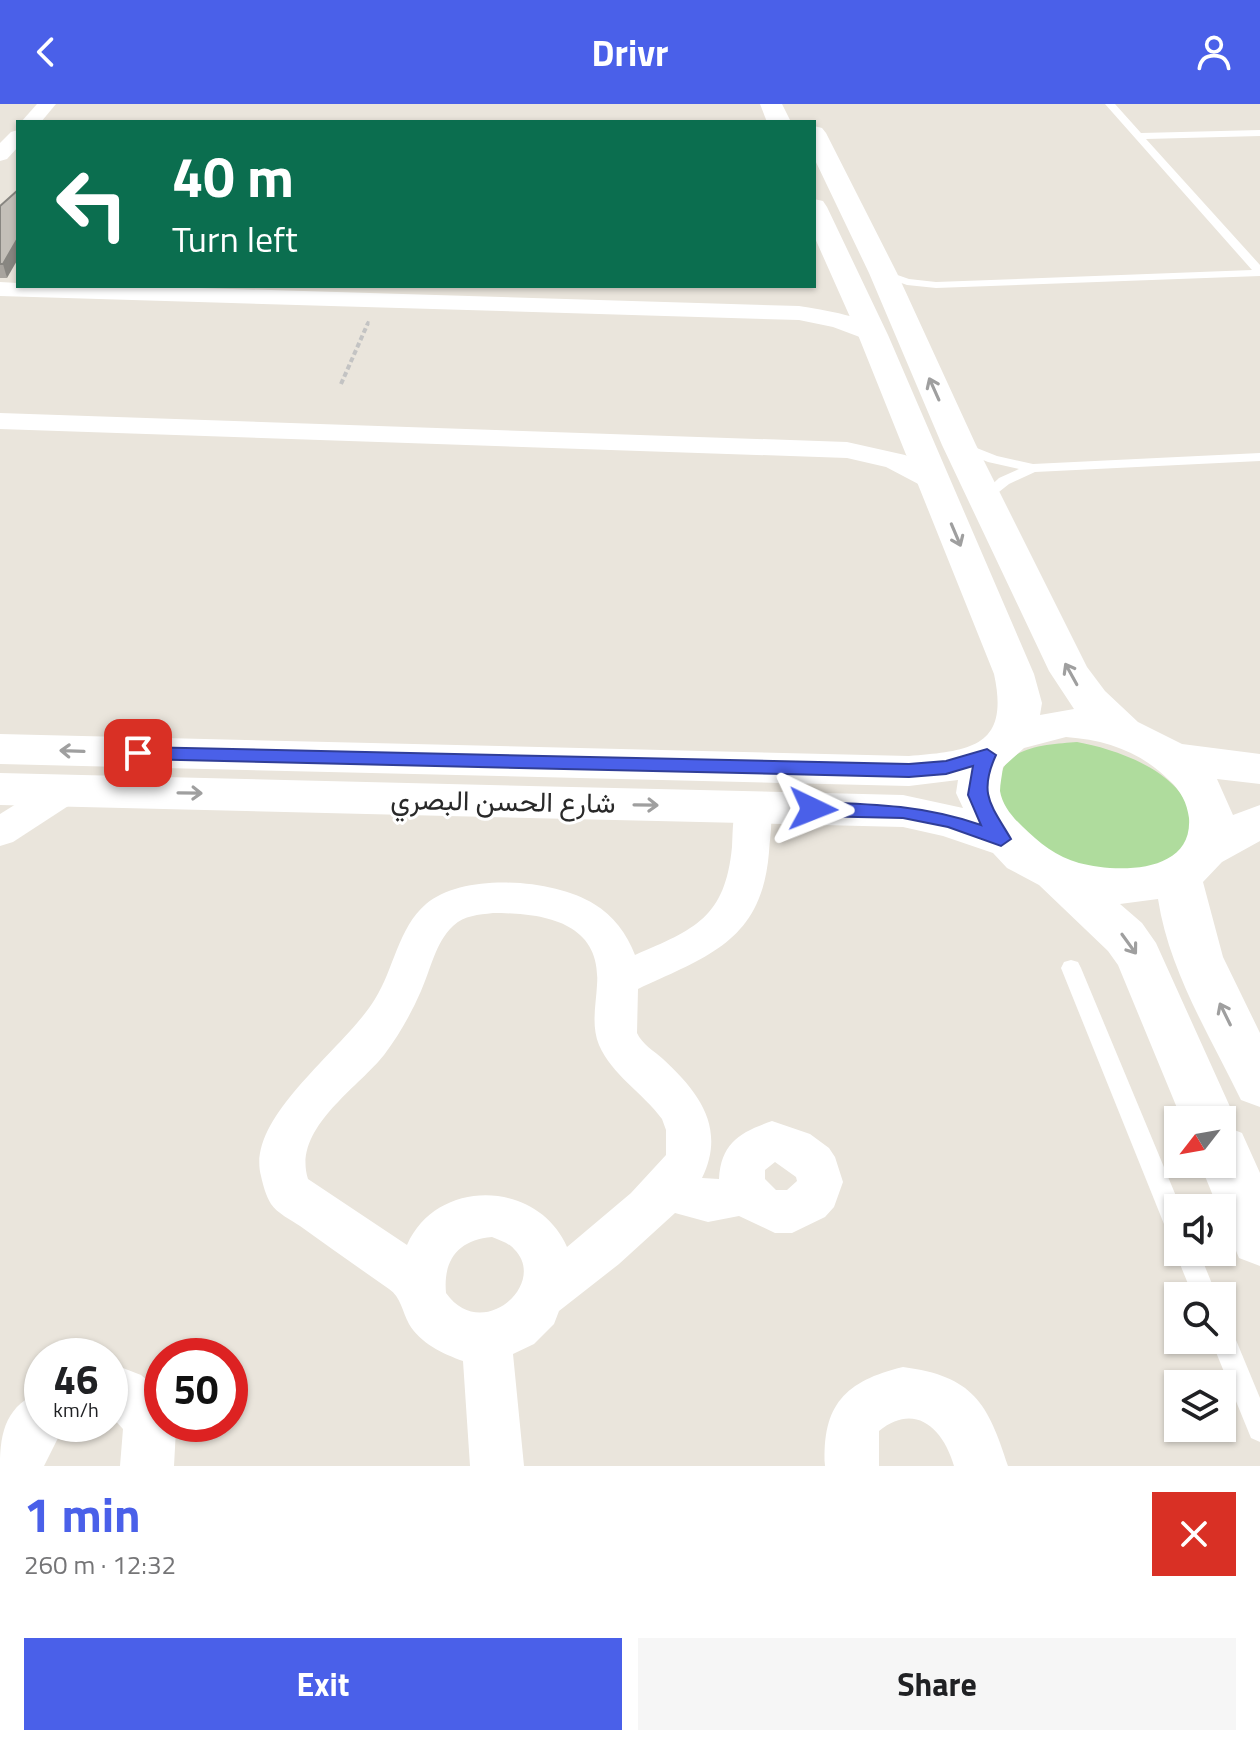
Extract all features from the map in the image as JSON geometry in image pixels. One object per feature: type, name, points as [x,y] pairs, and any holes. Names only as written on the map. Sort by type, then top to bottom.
[{"type":"main road","points":[[816,137],[890,287],[959,445],[1073,678],[1090,701],[1123,732]]},
{"type":"main road","points":[[816,212],[873,335],[1019,688],[1021,703],[1002,744],[979,774],[978,795],[986,817],[1001,839],[1051,872],[1085,883],[1119,887],[1152,885],[1260,821]]},
{"type":"main road","points":[[1002,744],[1040,725],[1066,723],[1123,732],[1150,743],[1174,758],[1196,780],[1209,803],[1213,827],[1193,862],[1181,908],[1193,949],[1260,1084]]},
{"type":"main road","name":"شارع الحسن البصري","points":[[0,749],[909,771],[946,768],[1002,744]]},
{"type":"main road","points":[[1174,758],[1260,769]]},
{"type":"main road","name":"شارع الحسن البصري","points":[[0,789],[903,811],[950,821],[1001,839]]},
{"type":"main road","points":[[1051,872],[1125,937],[1139,957],[1203,1106]]},
{"type":"main road","points":[[1234,1178],[1260,1239]]},
{"type":"street","points":[[33,120],[47,104]]},
{"type":"street","points":[[3,167],[16,140]]},
{"type":"street","points":[[96,288],[226,291],[377,301],[799,313],[840,321],[873,335]]},
{"type":"street","points":[[799,313],[832,305],[851,291]]},
{"type":"street","points":[[847,450],[885,438],[898,429],[906,418]]},
{"type":"street","points":[[0,421],[847,450],[895,461],[934,481]]},
{"type":"street","points":[[0,832],[66,790]]},
{"type":"street","points":[[618,980],[711,935],[725,923],[741,894],[748,865],[753,807]]},
{"type":"street","points":[[420,1282],[289,1192],[281,1174],[280,1154],[287,1134],[367,1045],[399,996],[422,939],[433,921],[452,907],[475,900],[537,901],[570,909],[596,926],[614,951],[618,980],[614,1029],[622,1049],[678,1105],[689,1130],[689,1157],[671,1188],[546,1293]]},
{"type":"street","points":[[671,1188],[688,1198],[708,1202],[728,1200],[745,1192]]},
{"type":"street","points":[[495,1215],[516,1220],[534,1233],[545,1250],[549,1271],[546,1293],[537,1310],[523,1324],[505,1334],[486,1338],[466,1336],[440,1323],[423,1300],[420,1282],[424,1260],[435,1241],[452,1225],[473,1217],[495,1215]]},
{"type":"street","points":[[486,1338],[497,1466]]},
{"type":"street","points":[[852,1466],[850,1441],[854,1425],[862,1412],[873,1401],[903,1391],[935,1397],[950,1406],[973,1434],[981,1466]]},
{"type":"street","points":[[128,1396],[147,1415],[152,1448],[147,1466]]},
{"type":"street","points":[[17,1466],[25,1442]]},
{"type":"lane","points":[[1110,104],[1260,273]]},
{"type":"lane","points":[[1140,136],[1260,133]]},
{"type":"lane","points":[[890,287],[907,282],[936,285],[1260,273]]},
{"type":"lane","points":[[890,287],[913,292],[936,285]]},
{"type":"lane","points":[[959,445],[993,459],[1033,468],[1260,457]]},
{"type":"lane","points":[[985,499],[1004,481],[1033,468]]},
{"type":"lane","points":[[1071,968],[1164,1195]]},
{"type":"lane","points":[[1229,1354],[1260,1429]]},
{"type":"path","points":[[341,384],[377,301]]},
{"type":"green space","points":[[1077,742],[1137,761],[1174,785],[1186,801],[1192,820],[1189,845],[1176,863],[1088,881],[993,809],[1007,762],[1024,751]]},
{"type":"building","points":[[16,192],[16,241],[3,264],[0,264],[0,206]]},
{"type":"route","points":[[138,753],[909,771],[946,768],[987,755],[979,774],[978,795],[986,817],[1001,839],[950,821],[903,811],[813,809]]}]
